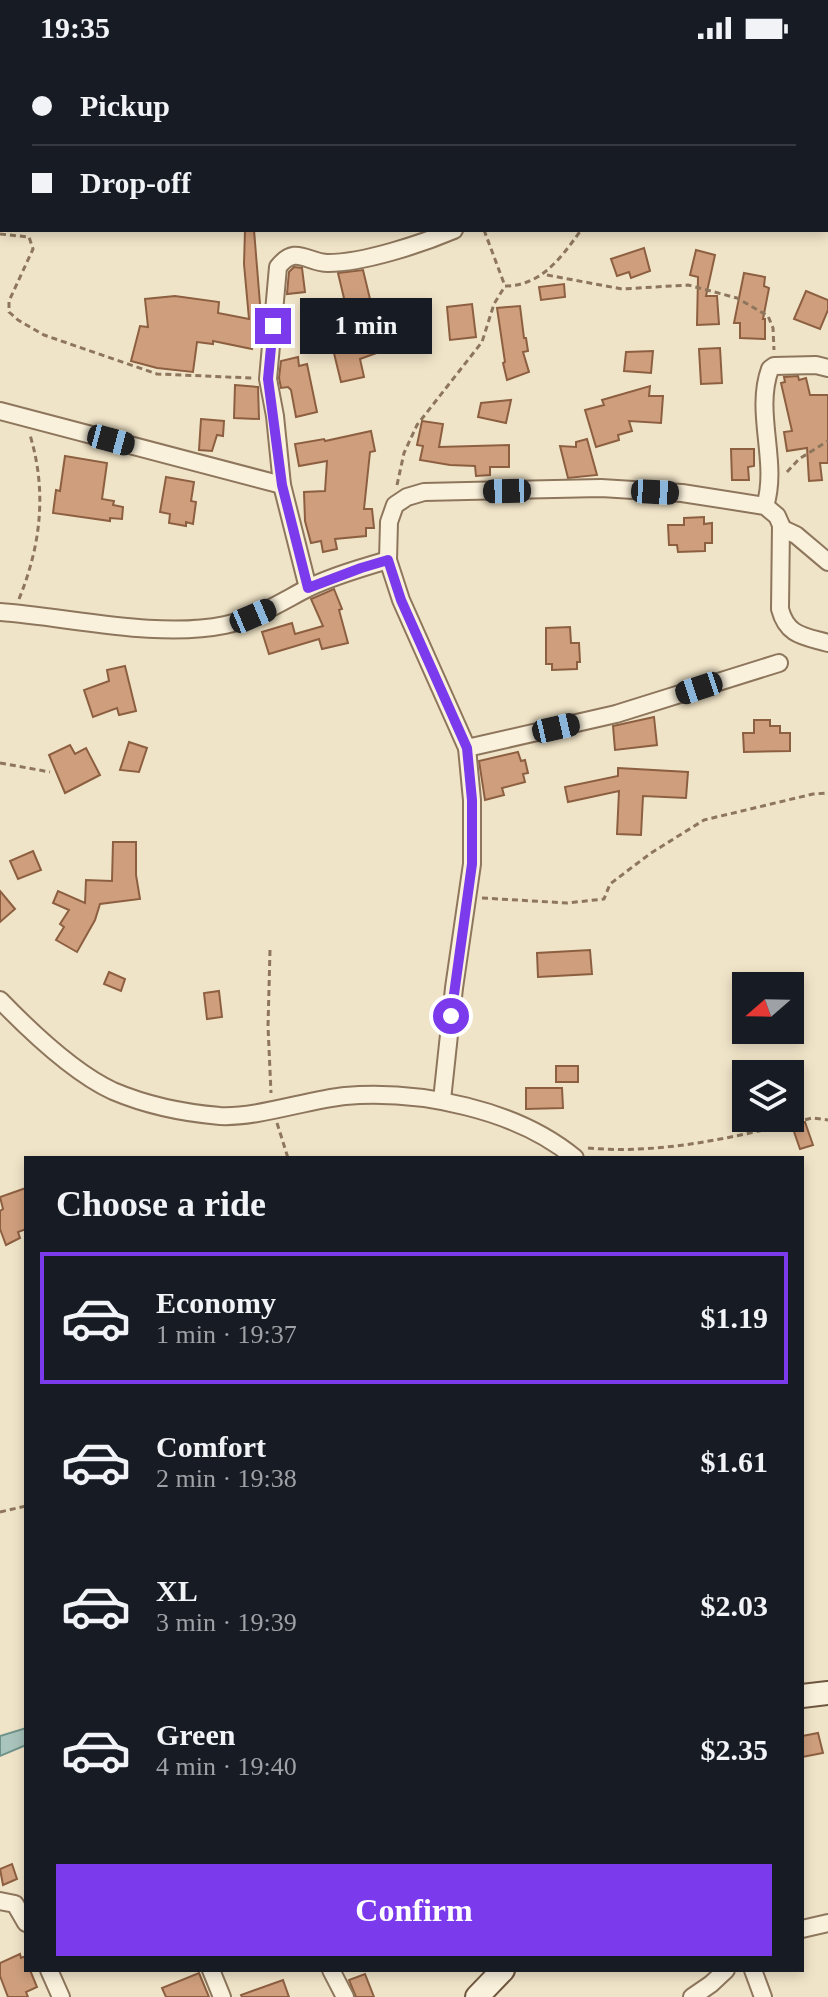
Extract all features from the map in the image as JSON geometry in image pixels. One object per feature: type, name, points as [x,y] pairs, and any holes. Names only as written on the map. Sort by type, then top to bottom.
[{"type":"street","points":[[308,588],[282,485],[268,379],[278,267],[284,259],[296,255],[324,264],[342,262],[413,245],[449,232]]},
{"type":"street","points":[[828,368],[816,365],[774,366],[768,375],[765,401],[768,498],[781,528],[780,609],[788,628],[797,634],[828,643]]},
{"type":"street","points":[[0,411],[282,485]]},
{"type":"street","points":[[442,1100],[472,864],[472,800],[467,748],[401,600],[388,560],[389,522],[395,505],[424,492],[601,488],[768,498]]},
{"type":"street","points":[[781,528],[796,535],[828,562]]},
{"type":"street","points":[[7,613],[126,626],[186,629],[225,625],[284,603],[308,588],[388,560]]},
{"type":"street","points":[[467,748],[616,714],[779,663]]},
{"type":"street","points":[[0,1000],[68,1062],[112,1090],[155,1105],[222,1116],[346,1096],[391,1095],[442,1100],[485,1112],[557,1143],[573,1156]]},
{"type":"street","points":[[804,1696],[828,1693]]},
{"type":"street","points":[[0,1901],[15,1904],[24,1920]]},
{"type":"street","points":[[804,1929],[828,1923]]},
{"type":"street","points":[[50,1972],[61,1997]]},
{"type":"street","points":[[212,1972],[222,1997]]},
{"type":"street","points":[[332,1972],[345,1997]]},
{"type":"street","points":[[477,1997],[501,1972]]},
{"type":"street","points":[[692,1997],[724,1972]]},
{"type":"street","points":[[754,1972],[763,1997]]},
{"type":"path","points":[[485,232],[505,286]]},
{"type":"path","points":[[505,286],[524,284],[545,274],[579,232]]},
{"type":"path","points":[[0,234],[29,237],[32,242],[33,249],[8,307],[13,317],[44,335],[157,374],[268,379]]},
{"type":"path","points":[[545,274],[622,289],[688,285],[737,298],[768,316],[773,328],[774,366]]},
{"type":"path","points":[[395,505],[404,453],[417,425],[482,342],[494,304],[505,286]]},
{"type":"path","points":[[7,613],[29,573],[39,534],[38,459],[25,417]]},
{"type":"path","points":[[768,498],[799,459],[828,441]]},
{"type":"path","points":[[0,763],[50,772]]},
{"type":"path","points":[[467,897],[567,903],[604,899],[610,884],[651,853],[704,820],[828,793]]},
{"type":"path","points":[[270,950],[268,1026],[272,1109],[287,1156]]},
{"type":"path","points":[[557,1143],[593,1149],[665,1145],[703,1141],[812,1118],[828,1120]]},
{"type":"path","points":[[0,1512],[24,1506]]},
{"type":"water","points":[[24,1729],[24,1746],[0,1756],[0,1736]]},
{"type":"building","points":[[245,232],[254,232],[260,304],[252,349],[213,341],[213,344],[197,342],[193,372],[131,361],[140,326],[148,327],[145,299],[175,296],[219,302],[218,313],[249,319],[244,264]]},
{"type":"building","points":[[644,248],[650,271],[631,278],[629,272],[617,276],[611,259]]},
{"type":"building","points":[[696,250],[715,255],[706,296],[717,296],[719,324],[697,325],[698,277],[690,275]]},
{"type":"building","points":[[294,267],[302,268],[305,292],[287,294],[289,272]]},
{"type":"building","points":[[363,270],[377,328],[402,320],[410,341],[360,359],[364,377],[341,382],[331,341],[353,336],[338,273]]},
{"type":"building","points":[[744,273],[765,277],[764,286],[769,288],[763,319],[765,339],[740,338],[740,323],[734,323]]},
{"type":"building","points":[[564,284],[565,297],[541,300],[539,287]]},
{"type":"building","points":[[806,291],[828,300],[828,310],[820,329],[794,319]]},
{"type":"building","points":[[472,304],[476,337],[450,340],[447,307]]},
{"type":"building","points":[[520,306],[528,351],[523,352],[529,372],[507,380],[497,308]]},
{"type":"building","points":[[720,348],[722,383],[701,384],[699,349]]},
{"type":"building","points":[[653,351],[651,373],[624,371],[626,352]]},
{"type":"building","points":[[298,357],[299,366],[307,364],[317,412],[296,417],[291,390],[281,388],[279,378],[281,361]]},
{"type":"building","points":[[798,376],[799,380],[806,378],[810,395],[828,395],[828,463],[820,463],[822,480],[809,481],[807,448],[787,451],[784,432],[792,431],[781,383],[785,382],[784,377]]},
{"type":"building","points":[[235,385],[258,387],[259,419],[234,418]]},
{"type":"building","points":[[650,386],[649,396],[663,396],[661,423],[629,421],[632,431],[618,435],[619,440],[596,447],[585,410],[604,405],[602,400]]},
{"type":"building","points":[[511,400],[506,423],[478,417],[481,403]]},
{"type":"building","points":[[201,419],[224,421],[223,436],[217,435],[212,451],[199,450]]},
{"type":"building","points":[[422,421],[443,424],[439,447],[509,445],[509,467],[490,467],[490,475],[476,476],[475,466],[420,460],[423,446],[417,445]]},
{"type":"building","points":[[371,431],[375,451],[370,452],[364,509],[372,509],[374,528],[366,528],[366,536],[335,539],[337,549],[323,552],[321,541],[311,543],[305,521],[304,492],[325,491],[327,461],[299,466],[295,444]]},
{"type":"building","points":[[587,439],[597,475],[568,478],[560,446],[576,447],[576,442]]},
{"type":"building","points":[[731,449],[754,449],[754,466],[748,467],[749,480],[732,480]]},
{"type":"building","points":[[65,456],[107,463],[102,499],[114,501],[113,505],[123,507],[122,519],[110,518],[110,521],[53,513]]},
{"type":"building","points":[[166,477],[194,482],[191,501],[196,502],[193,524],[169,523],[170,514],[160,512]]},
{"type":"building","points":[[704,517],[704,524],[712,523],[712,543],[705,543],[705,551],[678,552],[677,545],[669,545],[668,525],[684,525],[684,518]]},
{"type":"building","points":[[334,589],[342,609],[339,610],[348,643],[322,649],[319,639],[269,654],[262,632],[292,623],[295,634],[323,626],[311,599]]},
{"type":"building","points":[[570,627],[571,643],[579,643],[580,662],[577,662],[577,669],[552,670],[552,664],[546,664],[546,628]]},
{"type":"building","points":[[125,666],[136,711],[119,715],[117,708],[93,717],[84,690],[109,681],[107,670]]},
{"type":"building","points":[[654,717],[657,745],[615,750],[613,726]]},
{"type":"building","points":[[754,720],[770,720],[770,726],[780,726],[780,733],[790,733],[790,751],[744,752],[743,733],[754,733]]},
{"type":"building","points":[[129,742],[147,748],[139,772],[120,770]]},
{"type":"building","points":[[70,745],[75,754],[86,748],[100,775],[65,793],[49,755]]},
{"type":"building","points":[[518,752],[521,761],[525,760],[528,773],[523,774],[525,782],[502,788],[504,795],[485,800],[479,761]]},
{"type":"building","points":[[618,768],[688,772],[686,798],[643,796],[641,835],[617,834],[619,791],[568,802],[565,787],[618,776]]},
{"type":"building","points":[[113,842],[136,842],[140,899],[100,904],[95,920],[77,952],[56,940],[64,927],[60,924],[69,910],[53,903],[58,891],[85,903],[86,880],[112,881]]},
{"type":"building","points":[[33,851],[41,870],[18,879],[10,861]]},
{"type":"building","points":[[0,891],[15,909],[0,922]]},
{"type":"building","points":[[590,950],[592,974],[538,977],[537,953]]},
{"type":"building","points":[[109,972],[125,979],[121,991],[104,984]]},
{"type":"building","points":[[219,991],[222,1017],[207,1019],[204,993]]},
{"type":"building","points":[[556,1066],[578,1066],[578,1082],[556,1082]]},
{"type":"building","points":[[526,1088],[562,1088],[563,1108],[526,1109]]},
{"type":"building","points":[[804,1122],[813,1145],[800,1149],[794,1132],[804,1132]]},
{"type":"building","points":[[24,1189],[24,1230],[18,1232],[20,1238],[6,1245],[0,1229],[0,1211],[3,1209],[0,1197]]},
{"type":"building","points":[[818,1733],[823,1753],[804,1757],[804,1736]]},
{"type":"building","points":[[12,1864],[17,1879],[3,1885],[0,1869]]},
{"type":"building","points":[[20,1954],[21,1958],[24,1957],[24,1972],[31,1972],[37,1987],[26,1992],[28,1997],[8,1997],[0,1976],[0,1963]]},
{"type":"building","points":[[199,1973],[209,1997],[166,1997],[162,1988]]},
{"type":"building","points":[[365,1974],[374,1997],[356,1997],[349,1980]]},
{"type":"building","points":[[283,1980],[289,1997],[241,1995]]},
{"type":"route","points":[[273,326],[268,379],[282,485],[308,588],[388,560],[401,600],[467,748],[472,800],[472,864],[451,1016]]}]
